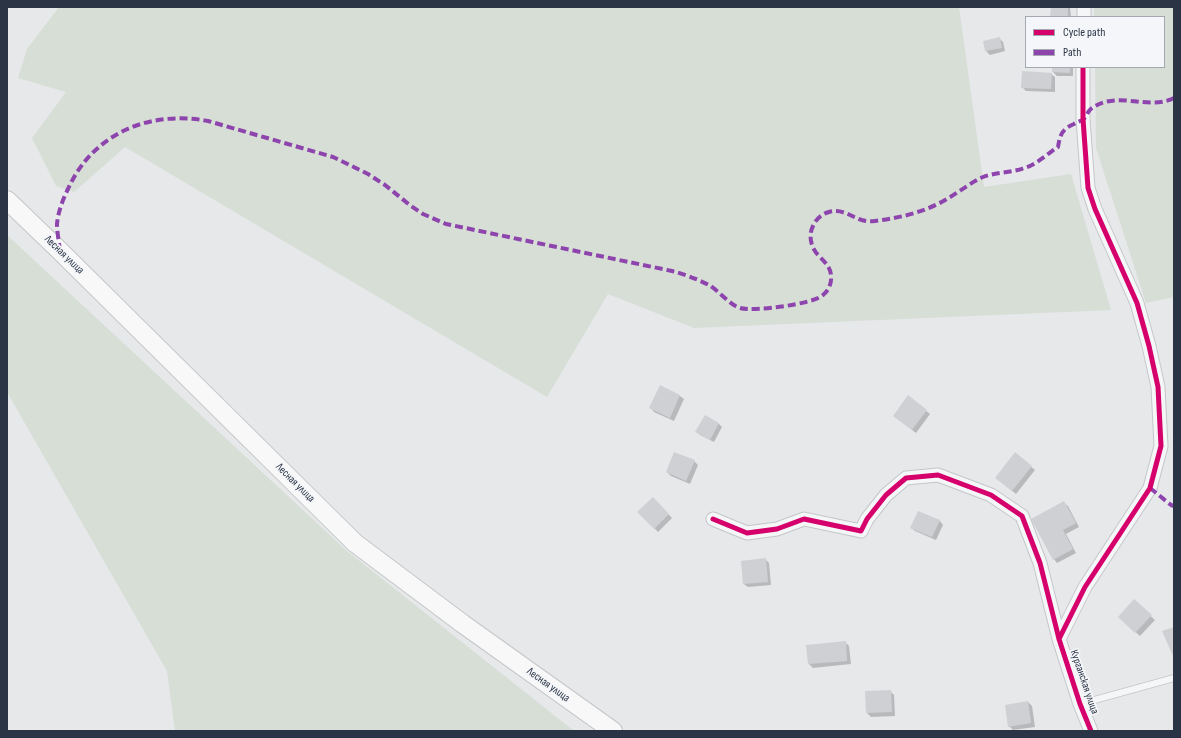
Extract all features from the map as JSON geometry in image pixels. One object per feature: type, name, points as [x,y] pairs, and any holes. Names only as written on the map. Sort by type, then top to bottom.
[{"type":"main road","name":"Лесная улица","points":[[7,200],[355,542],[463,624],[613,731]]},
{"type":"street","points":[[1059,639],[1085,587],[1150,488],[1161,446],[1158,387],[1149,346],[1137,303],[1095,210],[1088,188],[1083,120],[1084,68]]},
{"type":"street","name":"Курганская улица","points":[[713,519],[747,533],[777,529],[804,519],[861,531],[867,519],[886,495],[906,478],[938,475],[991,495],[1022,516],[1040,562],[1059,639],[1080,704],[1091,731]]},
{"type":"lane","points":[[1080,704],[1174,678]]},
{"type":"shaded area","points":[[59,7],[959,7],[984,187],[1071,174],[1111,310],[694,328],[608,294],[547,397],[125,147],[74,192],[56,186],[32,138],[66,92],[18,78],[27,49]]},
{"type":"shaded area","points":[[1094,7],[1174,7],[1174,297],[1146,303],[1096,148],[1095,68],[1165,68],[1165,16],[1094,16]]},
{"type":"shaded area","points":[[7,235],[347,551],[574,731],[175,731],[167,671],[7,392]]},
{"type":"building","points":[[1051,7],[1068,7],[1068,16],[1050,16]]},
{"type":"building","points":[[1000,37],[1002,48],[985,51],[983,41]]},
{"type":"building","points":[[1052,68],[1070,68],[1070,73],[1052,72]]},
{"type":"building","points":[[1022,71],[1052,73],[1051,89],[1021,88]]},
{"type":"building","points":[[660,385],[680,395],[670,418],[649,408]]},
{"type":"building","points":[[908,395],[927,410],[912,430],[893,416]]},
{"type":"building","points":[[705,415],[719,423],[710,440],[695,432]]},
{"type":"building","points":[[674,452],[695,460],[686,481],[666,472]]},
{"type":"building","points":[[1015,452],[1032,466],[1012,491],[995,478]]},
{"type":"building","points":[[653,497],[669,514],[654,529],[637,512]]},
{"type":"building","points":[[1064,501],[1076,523],[1063,530],[1073,549],[1053,560],[1031,519]]},
{"type":"building","points":[[918,511],[940,520],[932,537],[910,528]]},
{"type":"building","points":[[766,558],[768,582],[743,584],[741,561]]},
{"type":"building","points":[[1134,599],[1152,615],[1135,633],[1118,617]]},
{"type":"building","points":[[1174,627],[1174,655],[1173,656],[1162,631]]},
{"type":"building","points":[[846,641],[847,661],[808,664],[806,645]]},
{"type":"building","points":[[891,690],[892,712],[866,713],[865,691]]},
{"type":"building","points":[[1028,701],[1031,723],[1008,727],[1005,705]]},
{"type":"marked path","points":[[60,251],[57,224],[58,215],[68,189],[79,170],[92,153],[108,140],[126,130],[145,123],[165,119],[186,118],[208,121],[333,157],[368,174],[423,214],[446,224],[677,272],[709,285],[732,304],[740,308],[770,308],[808,301],[823,295],[828,289],[831,281],[831,272],[816,253],[811,242],[811,230],[814,223],[824,214],[835,211],[846,213],[868,221],[912,214],[939,204],[983,177],[1019,170],[1037,162],[1058,147],[1064,130],[1083,120],[1091,109],[1102,103],[1123,100],[1154,103],[1174,98]]},
{"type":"marked path","points":[[1150,488],[1174,506]]},
{"type":"cycle path","points":[[1059,639],[1085,587],[1150,488],[1161,446],[1158,387],[1149,346],[1137,303],[1095,209],[1088,188],[1083,119],[1083,68]]},
{"type":"cycle path","points":[[713,519],[747,533],[777,529],[804,519],[861,531],[867,519],[886,495],[906,478],[938,475],[991,495],[1022,516],[1040,563],[1059,639],[1080,704],[1091,731]]}]
